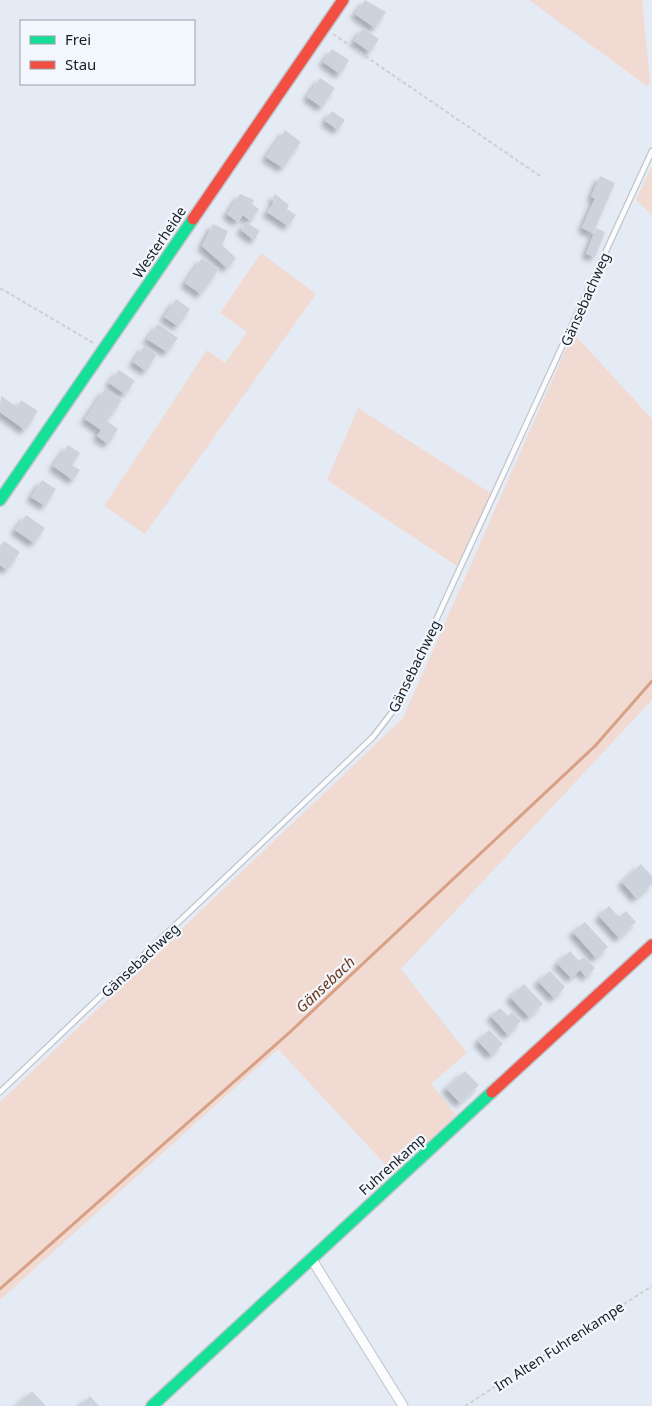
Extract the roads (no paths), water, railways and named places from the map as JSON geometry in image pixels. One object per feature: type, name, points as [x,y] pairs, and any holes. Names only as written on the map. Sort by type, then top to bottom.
[{"type":"street","name":"Westerheide","points":[[0,500],[343,0]]},
{"type":"street","name":"Fuhrenkamp","points":[[152,1406],[652,945]]},
{"type":"street","points":[[311,1258],[403,1406]]},
{"type":"lane","name":"Gänsebachweg","points":[[0,1092],[367,744],[396,707],[652,151]]},
{"type":"waterway","name":"Gänsebach","points":[[0,1289],[290,1032],[595,746],[652,681]]}]
